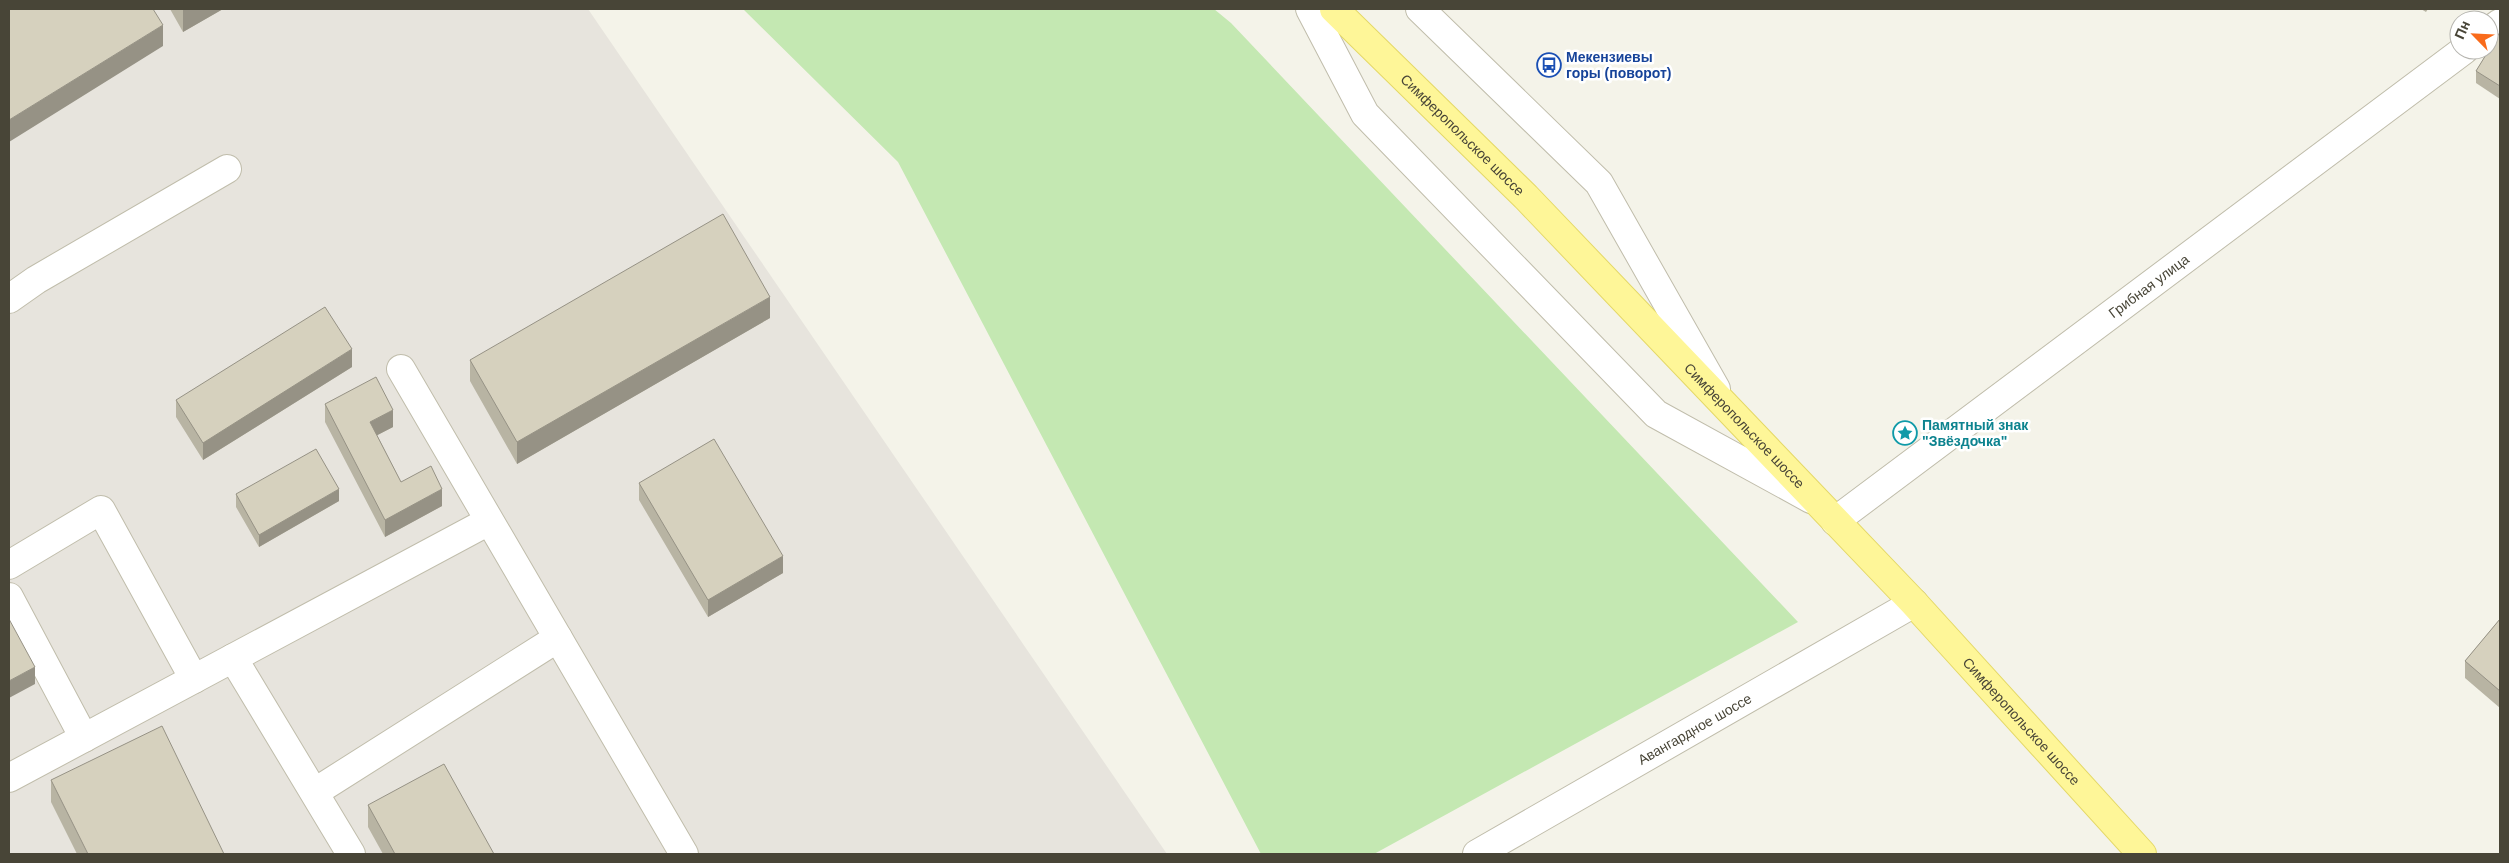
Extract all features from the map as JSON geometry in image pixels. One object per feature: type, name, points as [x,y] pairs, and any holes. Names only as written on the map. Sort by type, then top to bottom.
[{"type":"main road","name":"Симферопольское шоссе","points":[[1334,9],[1526,197],[1729,412],[1914,603],[2142,854]]},
{"type":"street","points":[[1310,9],[1365,114],[1656,414],[1814,500]]},
{"type":"street","points":[[1420,9],[1599,183],[1729,412]]},
{"type":"street","points":[[2498,9],[2500,14]]},
{"type":"street","name":"Грибная улица","points":[[1835,521],[2451,60]]},
{"type":"street","points":[[9,299],[36,280],[228,170]]},
{"type":"street","points":[[401,369],[684,854]]},
{"type":"street","points":[[9,565],[101,510],[194,679]]},
{"type":"street","points":[[9,778],[489,521]]},
{"type":"street","points":[[9,597],[84,738]]},
{"type":"street","name":"Авангардное шоссе","points":[[1477,854],[1914,603]]},
{"type":"street","points":[[315,792],[558,638]]},
{"type":"street","points":[[233,658],[351,854]]},
{"type":"shaded area","points":[[9,9],[588,9],[1167,854],[9,854]]},
{"type":"green space","points":[[743,9],[1214,9],[1231,23],[1798,622],[1374,854],[1261,854],[898,162]]},
{"type":"building","points":[[9,9],[153,9],[163,25],[9,120]]},
{"type":"building","points":[[2500,32],[2500,86],[2476,71],[2483,60],[2499,60]]},
{"type":"building","points":[[723,214],[770,297],[517,442],[470,360]]},
{"type":"building","points":[[325,307],[352,349],[203,443],[176,400]]},
{"type":"building","points":[[376,377],[393,410],[370,422],[401,482],[431,466],[442,489],[385,520],[325,404]]},
{"type":"building","points":[[714,439],[783,556],[708,600],[639,483]]},
{"type":"building","points":[[316,449],[339,489],[259,535],[236,494]]},
{"type":"building","points":[[9,619],[35,667],[9,681]]},
{"type":"building","points":[[2500,619],[2500,691],[2465,661]]},
{"type":"building","points":[[162,726],[224,854],[88,854],[51,780]]},
{"type":"building","points":[[444,764],[494,854],[395,854],[368,805]]},
{"type":"place","name":"Мекензиевы горы (поворот)","points":[[1549,65]]},
{"type":"place","name":"Памятный знак \"Звёздочка\"","points":[[1905,433]]}]
